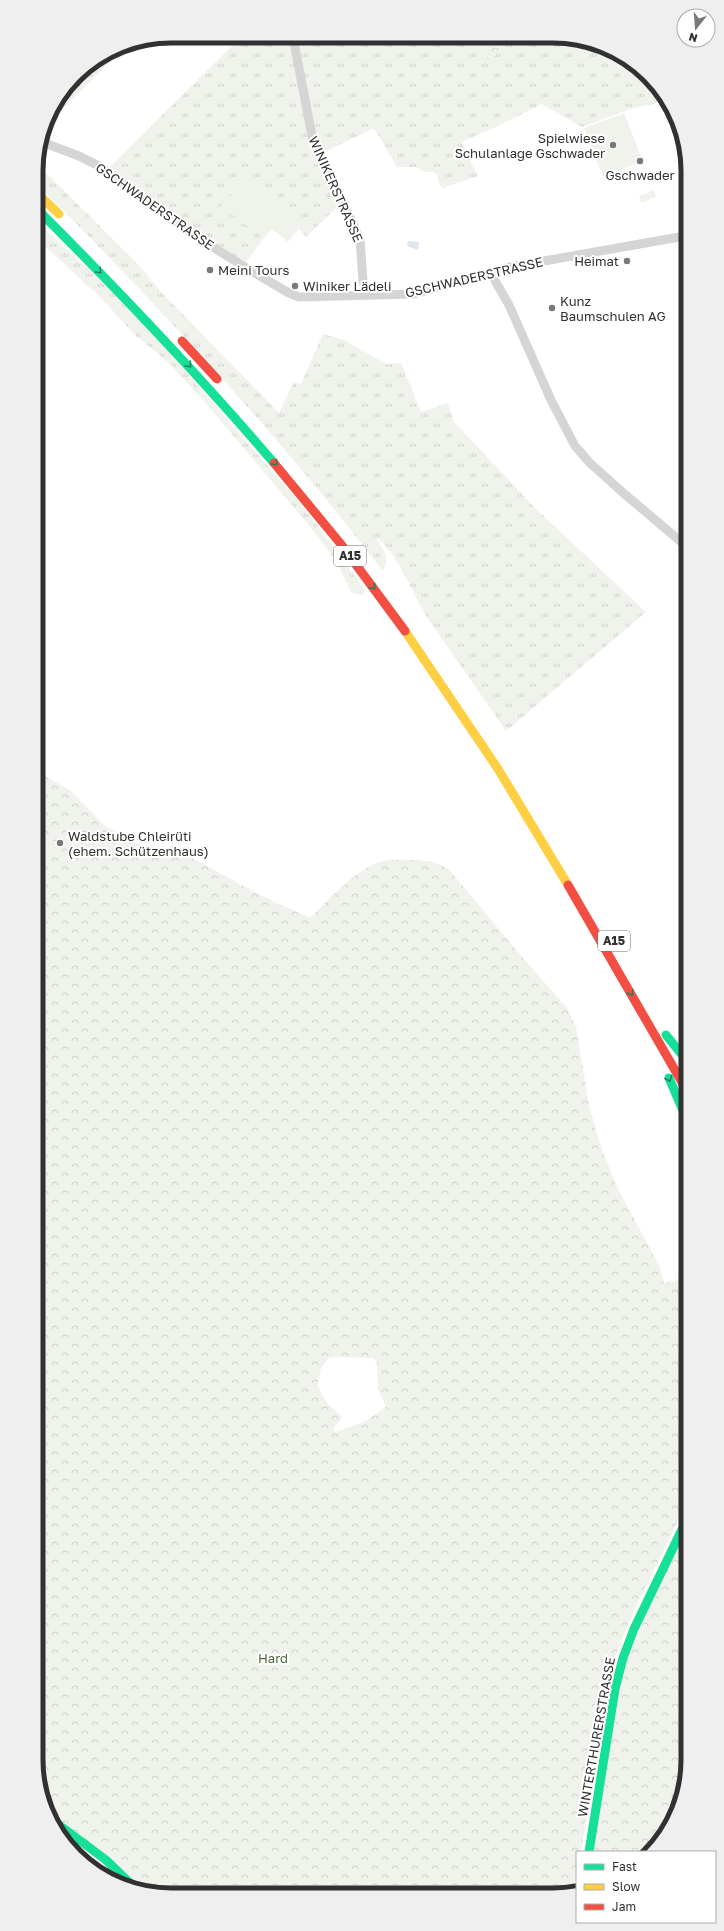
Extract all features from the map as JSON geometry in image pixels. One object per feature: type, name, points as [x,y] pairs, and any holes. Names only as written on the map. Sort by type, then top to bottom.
[{"type":"main road","points":[[43,199],[67,223]]},
{"type":"main road","name":"A15","points":[[43,215],[135,308],[200,378],[296,488],[385,603],[457,705],[520,803],[641,1009],[681,1080]]},
{"type":"main road","points":[[175,333],[222,384]]},
{"type":"main road","points":[[641,1009],[681,1106]]},
{"type":"main road","points":[[681,1053],[665,1031],[681,1059]]},
{"type":"main road","name":"WINTERTHURERSTRASSE","points":[[590,1851],[615,1689],[623,1658],[634,1629],[681,1531]]},
{"type":"main road","points":[[64,1829],[106,1860],[126,1880]]},
{"type":"street","name":"WINIKERSTRASSE","points":[[294,43],[312,136],[360,239],[363,281],[367,295]]},
{"type":"street","name":"GSCHWADERSTRASSE","points":[[46,144],[79,156],[101,167],[194,235],[289,293],[305,297],[419,293],[490,272],[681,237]]},
{"type":"street","points":[[490,272],[507,301],[551,400],[575,446],[611,483],[681,542]]},
{"type":"green space","points":[[235,43],[479,43],[489,61],[507,43],[562,43],[578,45],[602,53],[631,69],[644,80],[661,102],[630,109],[582,127],[542,104],[496,127],[461,142],[478,176],[443,188],[439,184],[437,174],[433,172],[425,172],[416,167],[397,167],[376,131],[372,129],[320,154],[342,202],[306,237],[273,200],[221,206],[264,238],[243,266],[106,171]]},
{"type":"green space","points":[[479,43],[507,43],[489,61]]},
{"type":"green space","points":[[117,55],[70,102],[66,98],[69,93],[86,75]]},
{"type":"green space","points":[[66,98],[70,102],[55,116]]},
{"type":"green space","name":"Spielwiese Schulanlage Gschwader","points":[[624,113],[643,161],[603,177],[584,128]]},
{"type":"green space","points":[[43,170],[136,262],[161,292],[279,413],[294,382],[301,384],[323,334],[344,340],[386,364],[401,363],[421,412],[448,403],[454,422],[537,510],[646,612],[506,731],[429,620],[391,553],[376,538],[386,558],[385,566],[382,570],[301,469],[258,419],[172,323],[43,190]]},
{"type":"green space","points":[[251,174],[298,229],[288,242],[272,229],[264,238],[221,206]]},
{"type":"green space","points":[[654,190],[656,197],[641,203],[639,196]]},
{"type":"green space","points":[[43,228],[109,289],[170,354],[306,510],[365,590],[364,594],[359,595],[351,592],[338,564],[312,529],[210,408],[168,362],[136,336],[100,297],[43,244]]},
{"type":"green space","name":"Hard","points":[[43,775],[70,790],[104,825],[127,840],[151,849],[192,858],[262,896],[310,918],[333,895],[361,871],[379,862],[388,860],[426,861],[439,864],[448,869],[567,1008],[576,1027],[589,1105],[600,1144],[617,1187],[659,1265],[664,1283],[681,1279],[681,1515],[635,1608],[615,1657],[608,1686],[581,1851],[576,1851],[576,1877],[573,1887],[553,1888],[171,1888],[146,1886],[123,1878],[64,1830],[56,1817],[50,1801],[45,1785],[43,1769]],"holes":[[[338,1357],[373,1358],[377,1363],[378,1389],[386,1407],[366,1421],[336,1432],[333,1429],[342,1417],[327,1403],[317,1385],[321,1368],[329,1358]]]},
{"type":"green space","points":[[51,837],[60,853],[43,863],[43,842]]},
{"type":"green space","points":[[681,1533],[681,1769],[677,1793],[668,1817],[649,1845],[643,1851],[589,1851],[615,1689]]},
{"type":"shaded area","points":[[408,241],[419,242],[418,250],[407,246]]},
{"type":"traffic: fast","points":[[43,215],[157,333],[274,463]]},
{"type":"traffic: fast","points":[[666,1035],[681,1054]]},
{"type":"traffic: fast","points":[[669,1078],[681,1106]]},
{"type":"traffic: fast","points":[[589,1851],[615,1689],[623,1658],[634,1629],[681,1531]]},
{"type":"traffic: fast","points":[[63,1828],[106,1860],[126,1880]]},
{"type":"traffic: slow","points":[[43,199],[59,214]]},
{"type":"traffic: slow","points":[[405,631],[498,769],[568,885]]},
{"type":"traffic: jam","points":[[182,341],[217,379]]},
{"type":"traffic: jam","points":[[274,463],[340,543],[405,631]]},
{"type":"traffic: jam","points":[[568,885],[681,1081]]},
{"type":"place","name":"Spielwiese Schulanlage Gschwader","points":[[613,145]]},
{"type":"place","name":"Gschwader","points":[[640,161]]},
{"type":"place","name":"Heimat","points":[[627,261]]},
{"type":"place","name":"Meini Tours","points":[[210,270]]},
{"type":"place","name":"Winiker Lädeli","points":[[295,286]]},
{"type":"place","name":"Kunz Baumschulen AG","points":[[552,308]]},
{"type":"place","name":"Waldstube Chleirüti (ehem. Schützenhaus)","points":[[60,843]]}]
